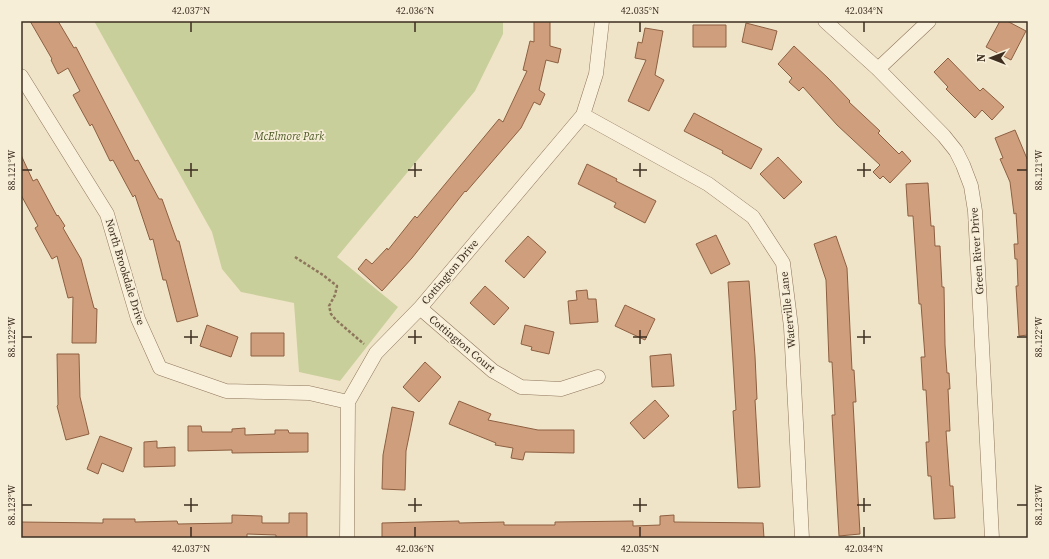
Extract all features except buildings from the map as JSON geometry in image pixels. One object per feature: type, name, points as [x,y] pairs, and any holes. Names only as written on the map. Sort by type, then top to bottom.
[{"type":"street","name":"Cottington Drive","points":[[347,538],[348,402],[376,353],[420,308],[583,115],[596,74],[602,21]]},
{"type":"street","name":"Green River Drive","points":[[826,21],[878,70],[944,136],[963,165],[971,186],[976,219],[992,538]]},
{"type":"street","points":[[878,70],[930,21]]},
{"type":"street","name":"North Brookdale Drive","points":[[21,76],[107,214],[138,319],[160,368],[226,391],[309,393],[348,402]]},
{"type":"street","name":"Waterville Lane","points":[[583,115],[708,184],[753,217],[783,263],[791,327],[802,538]]},
{"type":"street","name":"Cottington Court","points":[[420,308],[493,371],[521,386],[561,389],[598,377]]},
{"type":"path","points":[[295,258],[323,275],[337,286],[335,295],[329,306],[331,314],[364,344]]},
{"type":"green space","name":"McElmore Park","points":[[94,21],[503,21],[503,34],[475,91],[337,257],[398,307],[340,381],[299,372],[294,303],[241,292],[222,269],[212,232]]}]
